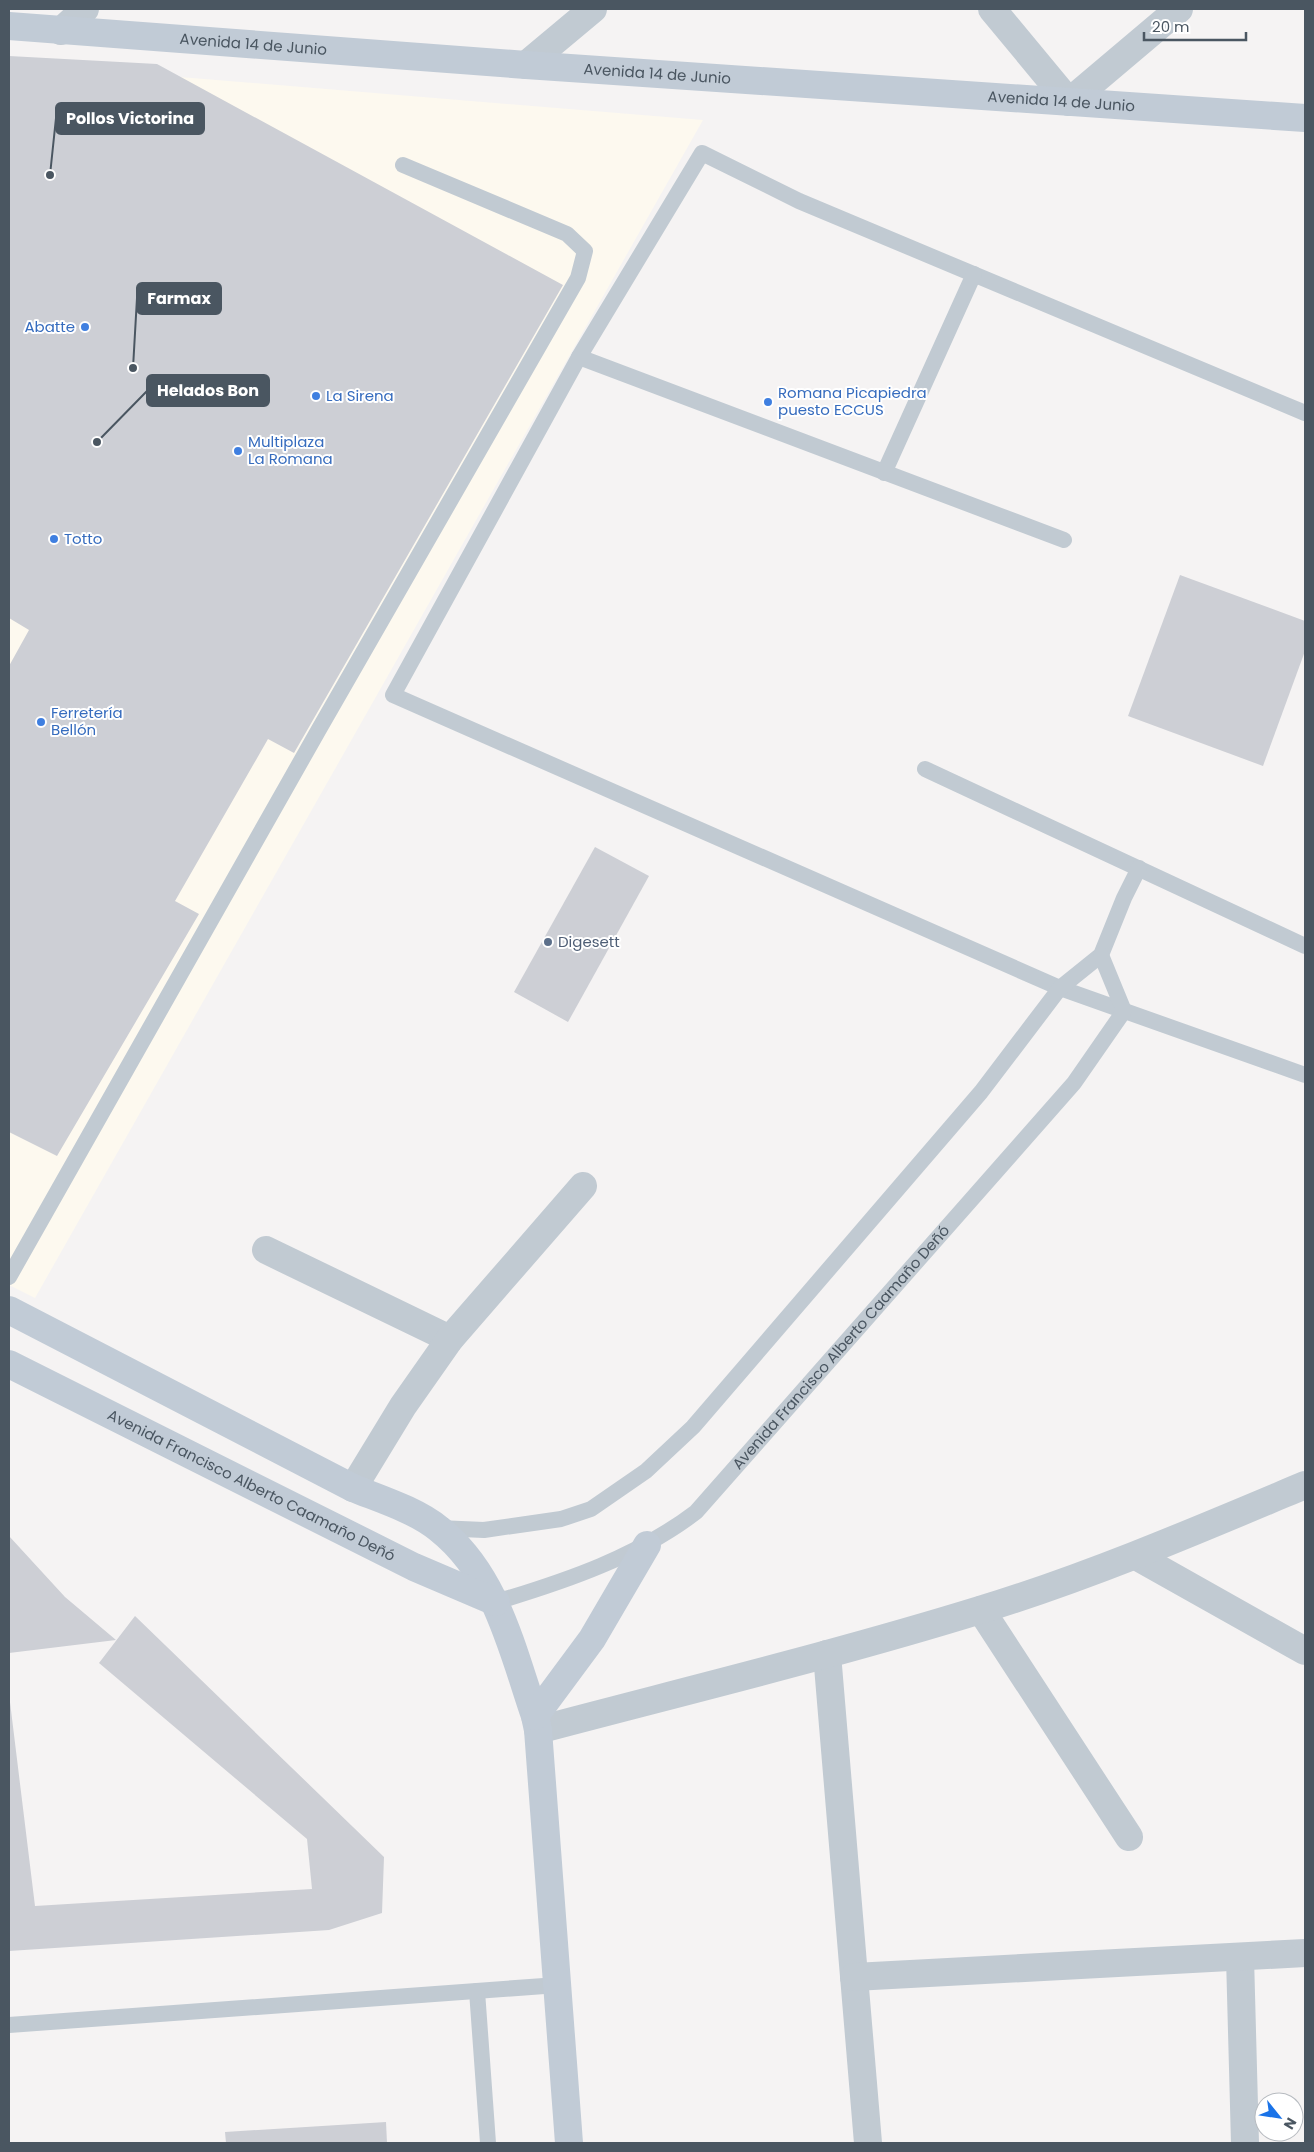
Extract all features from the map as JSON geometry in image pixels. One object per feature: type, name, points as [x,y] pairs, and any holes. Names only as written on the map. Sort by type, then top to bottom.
[{"type":"street","points":[[61,31],[85,9]]},
{"type":"street","points":[[526,65],[593,9]]},
{"type":"street","points":[[992,9],[1069,102],[1179,9]]},
{"type":"street","name":"Avenida 14 de Junio","points":[[9,26],[526,65],[1305,118]]},
{"type":"street","points":[[353,1488],[403,1406],[450,1339],[582,1186]]},
{"type":"street","points":[[266,1250],[450,1339]]},
{"type":"street","points":[[9,1310],[353,1488],[402,1508],[438,1528],[459,1547],[474,1566],[496,1602],[536,1723],[569,2143]]},
{"type":"street","name":"Avenida Francisco Alberto Caamaño Deñó","points":[[9,1364],[414,1567],[496,1602]]},
{"type":"street","points":[[536,1723],[827,1654],[981,1610],[1136,1556],[1305,1485]]},
{"type":"street","points":[[536,1723],[592,1638],[646,1545]]},
{"type":"street","points":[[1136,1556],[1305,1651]]},
{"type":"street","points":[[981,1610],[1129,1837]]},
{"type":"street","points":[[827,1654],[868,2143]]},
{"type":"street","points":[[854,1977],[1305,1953]]},
{"type":"street","points":[[1240,1957],[1245,2143]]},
{"type":"lane","points":[[1305,413],[799,201],[702,153],[579,357],[393,695],[1060,988],[1305,1075]]},
{"type":"lane","points":[[9,1278],[318,731],[578,278],[584,251],[567,234],[402,164]]},
{"type":"lane","points":[[884,473],[974,274]]},
{"type":"lane","points":[[579,357],[1064,540]]},
{"type":"lane","points":[[925,769],[1305,946]]},
{"type":"lane","points":[[438,1528],[484,1530],[561,1519],[591,1508],[646,1471],[693,1427],[975,1100],[1060,988],[1102,955],[1124,898],[1139,868]]},
{"type":"lane","points":[[1102,955],[1124,1011]]},
{"type":"lane","name":"Avenida Francisco Alberto Caamaño Deñó","points":[[496,1602],[563,1582],[646,1545],[673,1530],[696,1512],[1074,1083],[1124,1011]]},
{"type":"lane","points":[[9,2025],[558,1985]]},
{"type":"lane","points":[[477,1991],[488,2143]]},
{"type":"shaded area","name":"Multiplaza La Romana","points":[[9,63],[703,120],[35,1298],[9,1285]]},
{"type":"building","name":"Multiplaza La Romana","points":[[9,56],[157,64],[563,285],[294,753],[268,739],[175,901],[199,914],[57,1156],[9,1132],[9,666],[29,630],[9,618]]},
{"type":"building","points":[[1180,575],[1305,621],[1305,651],[1263,766],[1128,716]]},
{"type":"building","points":[[595,847],[649,876],[568,1022],[514,992]]},
{"type":"building","points":[[9,1536],[65,1597],[116,1640],[9,1653]]},
{"type":"building","points":[[135,1616],[384,1857],[382,1913],[329,1930],[9,1951],[9,1694],[35,1906],[312,1889],[307,1839],[99,1663]]},
{"type":"building","points":[[386,2122],[387,2143],[226,2143],[225,2132]]},
{"type":"place","name":"Pollos Victorina","points":[[50,175]]},
{"type":"place","name":"Abatte","points":[[85,327]]},
{"type":"place","name":"Farmax","points":[[133,368]]},
{"type":"place","name":"La Sirena","points":[[316,396]]},
{"type":"place","name":"Romana Picapiedra puesto ECCUS","points":[[768,402]]},
{"type":"place","name":"Helados Bon","points":[[97,442]]},
{"type":"place","name":"Multiplaza La Romana","points":[[238,451]]},
{"type":"place","name":"Totto","points":[[54,539]]},
{"type":"place","name":"Ferretería Bellón","points":[[41,722]]},
{"type":"place","name":"Digesett","points":[[548,942]]}]
